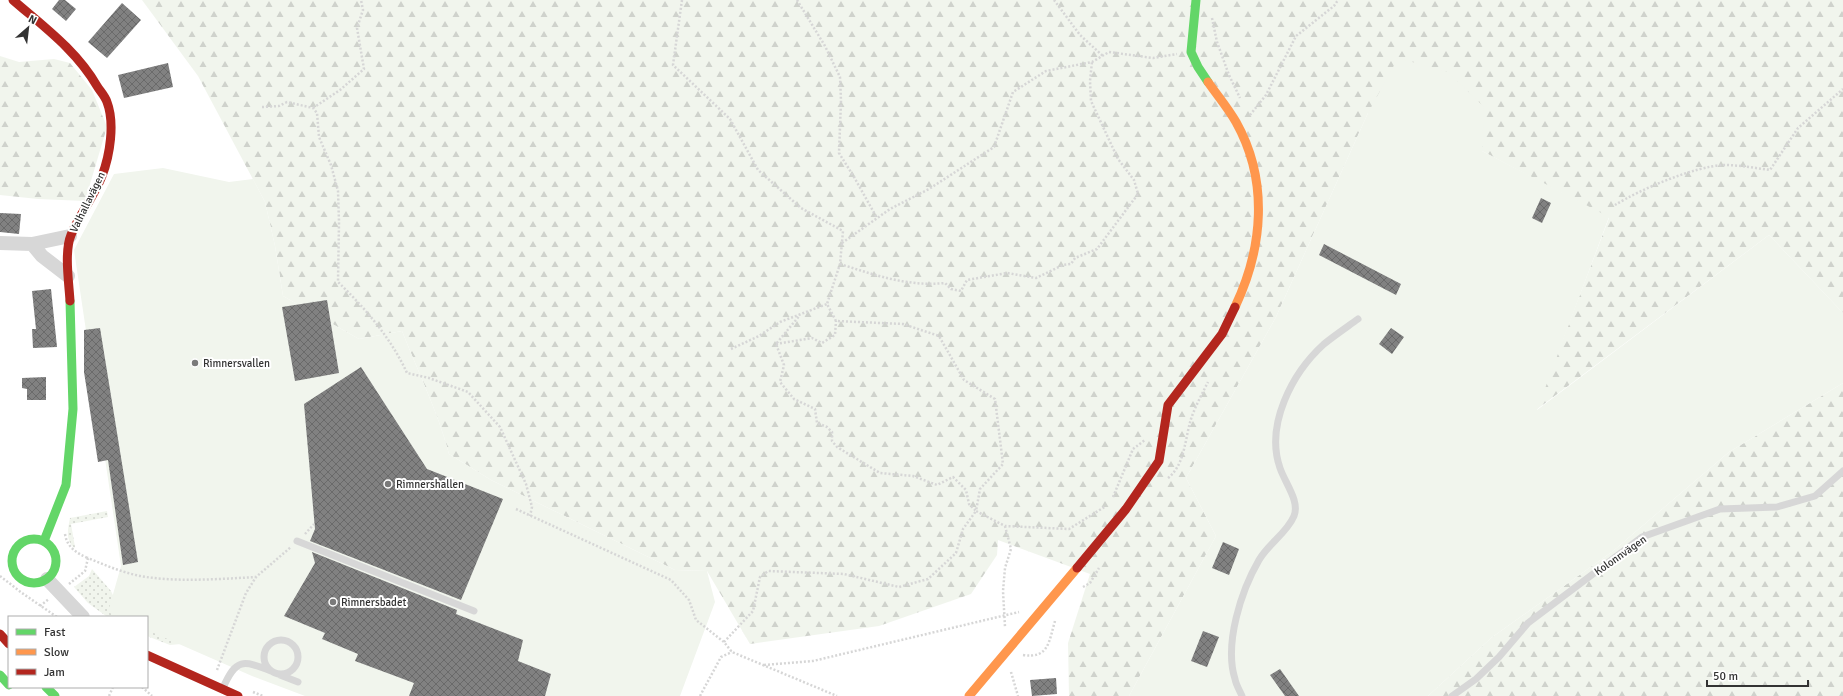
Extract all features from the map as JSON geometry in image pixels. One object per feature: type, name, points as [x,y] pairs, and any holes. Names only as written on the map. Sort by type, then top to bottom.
[{"type":"main road","name":"Valhallavägen","points":[[14,0],[65,44],[86,67],[107,102],[111,125],[109,150],[102,176],[70,236],[68,248],[68,276],[72,326],[72,417],[66,485],[44,541]]},
{"type":"main road","points":[[969,696],[1126,509],[1159,461],[1168,405],[1222,334],[1245,286],[1255,250],[1259,220],[1258,188],[1250,157],[1236,123],[1198,67],[1191,52],[1196,0]]},
{"type":"main road","points":[[33,539],[44,541],[53,549],[57,562],[54,571],[47,579],[40,583],[32,583],[21,579],[14,570],[8,553],[25,541],[33,539]]},
{"type":"main road","points":[[0,634],[8,643]]},
{"type":"main road","points":[[148,655],[238,696]]},
{"type":"main road","points":[[0,675],[8,684]]},
{"type":"main road","points":[[47,688],[55,696]]},
{"type":"street","points":[[0,243],[32,244],[70,236]]},
{"type":"street","points":[[32,244],[42,256],[68,276]]},
{"type":"street","points":[[47,579],[82,616]]},
{"type":"lane","points":[[1242,696],[1235,679],[1232,664],[1232,641],[1235,620],[1247,585],[1259,560],[1289,525],[1295,514],[1296,501],[1287,486],[1279,467],[1276,452],[1276,430],[1281,410],[1293,384],[1306,364],[1324,344],[1358,319]]},
{"type":"lane","name":"Kolonnvägen","points":[[1452,696],[1476,679],[1488,668],[1528,623],[1642,537],[1720,509],[1777,507],[1816,496],[1843,471]]},
{"type":"lane","points":[[297,542],[474,611]]},
{"type":"lane","points":[[276,641],[287,641],[296,649],[298,660],[296,666],[287,673],[275,673],[270,670],[265,660],[267,649],[276,641]]},
{"type":"lane","points":[[222,690],[230,673],[240,665],[255,665],[298,682]]},
{"type":"path","points":[[313,108],[340,90],[364,69],[357,28],[363,10],[361,0]]},
{"type":"path","points":[[682,0],[673,65],[730,119],[758,170],[801,208],[843,231],[840,264],[827,304],[836,321],[834,335],[822,343],[812,338],[776,344]]},
{"type":"path","points":[[797,0],[825,46],[840,77],[841,101],[838,153],[854,177],[877,218]]},
{"type":"path","points":[[1054,0],[1080,35],[1103,56]]},
{"type":"path","points":[[1212,15],[1217,42],[1229,74],[1240,97],[1241,103]]},
{"type":"path","points":[[842,243],[890,209],[929,188],[994,147],[1013,92],[1046,71],[1092,62],[1109,52],[1153,58],[1191,52]]},
{"type":"path","points":[[840,264],[886,279],[927,285],[945,283],[951,289],[961,291],[967,280],[1007,273],[1036,278],[1063,265],[1071,264],[1075,258],[1097,249],[1138,194],[1134,180],[1118,158],[1091,101],[1090,81],[1092,62]]},
{"type":"path","points":[[1615,205],[1630,196],[1694,171],[1724,165],[1770,170],[1798,128],[1843,89]]},
{"type":"path","points":[[262,107],[279,106],[287,102],[313,108],[317,113],[319,137],[331,165],[338,191],[338,282],[364,307],[401,359],[406,373],[429,378],[468,392],[500,427],[526,484],[532,507],[530,516]]},
{"type":"path","points":[[732,349],[759,336],[780,322],[827,304]]},
{"type":"path","points":[[776,344],[800,315]]},
{"type":"path","points":[[724,642],[753,611],[760,577],[768,571],[844,574],[899,587],[928,580],[956,553],[963,529],[976,512],[980,489],[1003,464],[995,399],[964,380],[939,336],[902,324],[836,321]]},
{"type":"path","points":[[776,344],[784,366],[780,382],[794,399],[815,409],[817,423],[827,427],[832,432],[832,441],[837,447],[880,473],[913,476],[937,485],[953,477],[966,490],[969,504],[976,512],[1005,526],[1070,529],[1110,504],[1134,449],[1146,439]]},
{"type":"path","points":[[516,509],[672,580],[689,600],[696,620],[724,642],[732,652],[837,696]]},
{"type":"path","points":[[215,676],[246,593],[256,577],[297,542],[314,524]]},
{"type":"path","points":[[1005,526],[1011,549],[1005,568],[1003,591],[1005,631]]},
{"type":"path","points":[[65,533],[66,540],[74,550],[88,558],[113,569],[145,577],[175,579],[256,577]]},
{"type":"path","points":[[68,584],[85,571],[88,558]]},
{"type":"path","points":[[0,576],[55,616]]},
{"type":"path","points":[[763,666],[813,661],[1004,616],[1044,605]]},
{"type":"path","points":[[700,696],[721,656],[732,652]]},
{"type":"path","points":[[1006,653],[1018,696]]},
{"type":"path","points":[[143,688],[152,696]]},
{"type":"green space","points":[[142,0],[1843,0],[1843,313],[1769,235],[1536,410],[1609,218],[1482,151],[1368,113],[1276,317],[1186,478],[1216,536],[1129,696],[1069,696],[1068,643],[1090,574],[998,540],[997,555],[971,594],[879,626],[750,644],[707,571],[675,570],[491,480],[449,454],[434,407],[402,331],[359,339],[283,296],[275,246],[265,202],[198,76]]},
{"type":"green space","points":[[0,56],[19,62],[54,59],[70,63],[92,90],[107,127],[85,201],[38,199],[0,195]]},
{"type":"green space","points":[[1398,58],[1448,72],[1484,107],[1482,151],[1609,217],[1537,410],[1769,235],[1843,313],[1843,383],[1729,452],[1613,551],[1491,638],[1428,696],[1129,696],[1216,536],[1186,478],[1276,317],[1368,113]]},
{"type":"green space","points":[[163,168],[229,182],[253,179],[265,202],[275,246],[283,296],[359,339],[402,331],[434,407],[449,454],[491,480],[675,570],[707,571],[715,602],[680,696],[305,696],[252,676],[148,630],[148,616],[116,616],[108,612],[121,566],[74,250],[114,174]]},
{"type":"green space","points":[[1843,383],[1843,696],[1428,696],[1491,638],[1613,551],[1729,452]]},
{"type":"green space","points":[[107,511],[108,517],[71,524],[74,548],[68,537],[70,518]]},
{"type":"green space","points":[[92,569],[111,591],[123,616],[106,616],[88,603],[74,587],[89,576]]},
{"type":"green space","points":[[148,627],[181,644],[170,645],[148,636]]},
{"type":"building","points":[[59,0],[65,0],[76,9],[66,21],[52,9]]},
{"type":"building","points":[[122,3],[141,20],[107,58],[88,42]]},
{"type":"building","points":[[168,63],[173,87],[124,98],[118,75]]},
{"type":"building","points":[[1541,198],[1551,203],[1542,223],[1532,218]]},
{"type":"building","points":[[0,213],[21,214],[19,234],[0,232]]},
{"type":"building","points":[[1324,244],[1401,284],[1396,295],[1319,255]]},
{"type":"building","points":[[51,289],[57,347],[33,348],[32,329],[36,329],[32,291]]},
{"type":"building","points":[[327,300],[339,373],[295,381],[282,307]]},
{"type":"building","points":[[100,328],[138,562],[123,565],[108,460],[98,462],[84,372],[84,330]]},
{"type":"building","points":[[1391,328],[1404,337],[1392,354],[1379,344]]},
{"type":"building","name":"Rimnershallen","points":[[361,367],[427,469],[503,499],[461,600],[310,541],[315,529],[304,404]]},
{"type":"building","points":[[46,377],[46,400],[27,400],[27,389],[22,388],[22,378]]},
{"type":"building","points":[[1223,542],[1239,549],[1229,575],[1212,568]]},
{"type":"building","points":[[312,552],[457,610],[456,614],[523,640],[518,661],[551,674],[545,696],[409,696],[414,683],[355,661],[358,654],[322,639],[325,633],[284,616],[315,563]]},
{"type":"building","points":[[1203,631],[1219,637],[1207,667],[1191,661]]},
{"type":"building","points":[[1280,669],[1299,696],[1285,696],[1270,675]]},
{"type":"building","points":[[1056,678],[1057,694],[1032,696],[1030,680]]},
{"type":"traffic: fast","points":[[1196,0],[1191,52],[1198,67],[1208,82]]},
{"type":"traffic: fast","points":[[44,541],[66,485],[73,409],[70,301]]},
{"type":"traffic: fast","points":[[30,539],[38,539],[50,545],[56,557],[56,561],[56,565],[50,577],[38,583],[30,583],[18,577],[12,565],[12,557],[18,545],[30,539]]},
{"type":"traffic: fast","points":[[0,675],[8,684]]},
{"type":"traffic: fast","points":[[47,688],[55,696]]},
{"type":"traffic: slow","points":[[1208,82],[1233,117],[1247,144],[1254,168],[1258,191],[1256,238],[1252,262],[1235,307]]},
{"type":"traffic: slow","points":[[969,696],[1077,568]]},
{"type":"traffic: jam","points":[[13,0],[59,40],[89,73],[107,102],[111,119],[109,149],[105,168],[99,184],[74,228],[69,242],[68,268],[70,301]]},
{"type":"traffic: jam","points":[[1077,568],[1126,509],[1159,461],[1168,405],[1222,334],[1235,307]]},
{"type":"traffic: jam","points":[[0,634],[8,643]]},
{"type":"traffic: jam","points":[[148,655],[238,696]]},
{"type":"place","name":"Rimnersvallen","points":[[195,363]]},
{"type":"place","name":"Rimnershallen","points":[[388,484]]},
{"type":"place","name":"Rimnersbadet","points":[[333,602]]}]
